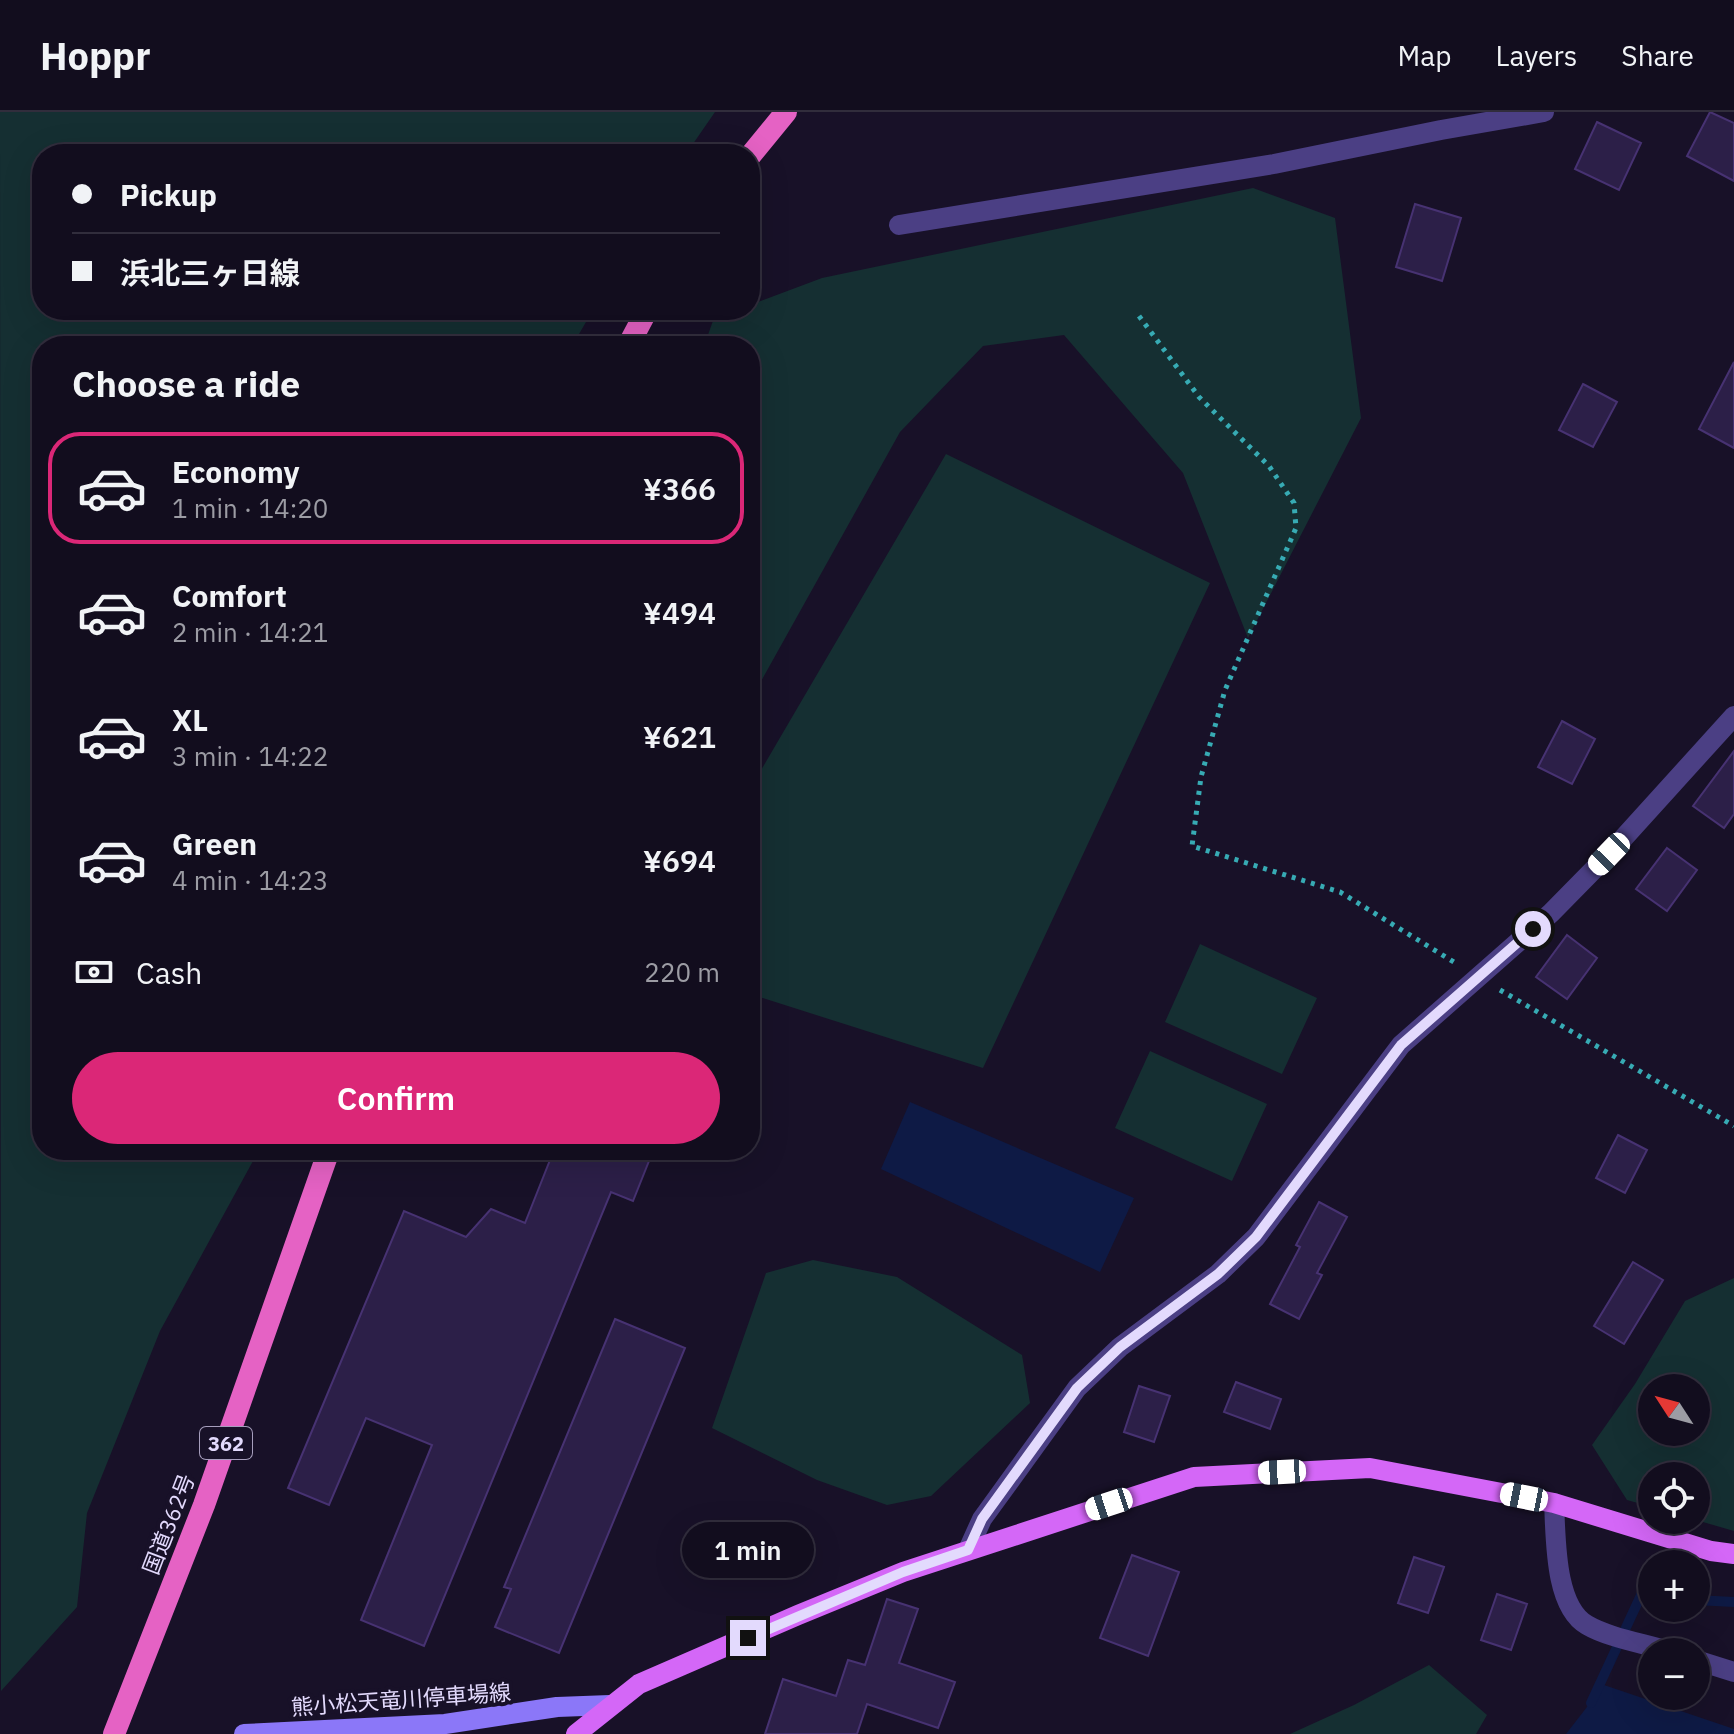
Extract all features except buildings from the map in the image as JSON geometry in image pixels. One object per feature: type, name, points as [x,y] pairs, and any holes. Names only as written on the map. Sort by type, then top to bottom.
[{"type":"highway","points":[[760,144],[786,112]]},
{"type":"highway","name":"国道362号","points":[[114,1734],[204,1505],[325,1160]]},
{"type":"main road","points":[[576,1734],[639,1684],[890,1577],[1194,1477],[1370,1468],[1554,1503],[1711,1551],[1734,1554]]},
{"type":"main road","name":"熊小松天竜川停車場線","points":[[244,1734],[445,1724],[557,1707],[610,1705]]},
{"type":"street","points":[[899,225],[1274,164],[1544,112]]},
{"type":"street","points":[[968,1550],[982,1519],[1077,1388],[1120,1347],[1218,1274],[1256,1237],[1383,1066],[1426,1021],[1551,913],[1627,835],[1734,716]]},
{"type":"street","points":[[1554,1503],[1559,1574],[1572,1610],[1587,1625],[1638,1641]]},
{"type":"street","points":[[1710,1664],[1734,1672]]},
{"type":"path","points":[[1139,316],[1199,397],[1269,466],[1294,503],[1296,528],[1225,690],[1201,777],[1192,846],[1340,892],[1734,1126]]},
{"type":"green space","points":[[0,112],[715,112],[693,144],[32,144],[32,320],[587,320],[578,336],[32,336],[32,1160],[254,1160],[160,1331],[87,1513],[77,1607],[1,1691]]},
{"type":"green space","points":[[1253,188],[1335,218],[1361,418],[1248,638],[1183,473],[1064,335],[983,346],[900,432],[760,683],[760,336],[708,336],[713,320],[760,320],[760,301],[822,278]]},
{"type":"green space","points":[[946,454],[1210,583],[983,1068],[760,997],[760,772]]},
{"type":"green space","points":[[1200,944],[1317,998],[1282,1074],[1165,1022]]},
{"type":"green space","points":[[1150,1051],[1267,1104],[1232,1181],[1115,1128]]},
{"type":"green space","points":[[813,1260],[897,1277],[1022,1355],[1030,1403],[931,1496],[887,1505],[817,1480],[712,1428],[766,1273]]},
{"type":"green space","points":[[1734,1278],[1734,1531],[1710,1524],[1710,1462],[1638,1462],[1638,1503],[1627,1500],[1592,1445],[1638,1379],[1638,1446],[1710,1446],[1710,1374],[1641,1374],[1685,1301]]},
{"type":"green space","points":[[1429,1665],[1487,1715],[1476,1734],[1290,1734],[1354,1705]]},
{"type":"water","points":[[910,1102],[1134,1198],[1100,1272],[881,1169]]},
{"type":"water","points":[[1604,1685],[1638,1697],[1638,1710],[1678,1710],[1734,1729],[1734,1734],[1566,1734]]},
{"type":"waterway","points":[[1710,1601],[1734,1602]]},
{"type":"waterway","points":[[1591,1703],[1638,1602]]},
{"type":"route","points":[[748,1638],[903,1572],[968,1550],[982,1519],[1077,1388],[1120,1347],[1218,1274],[1256,1237],[1401,1045],[1533,929]]}]
